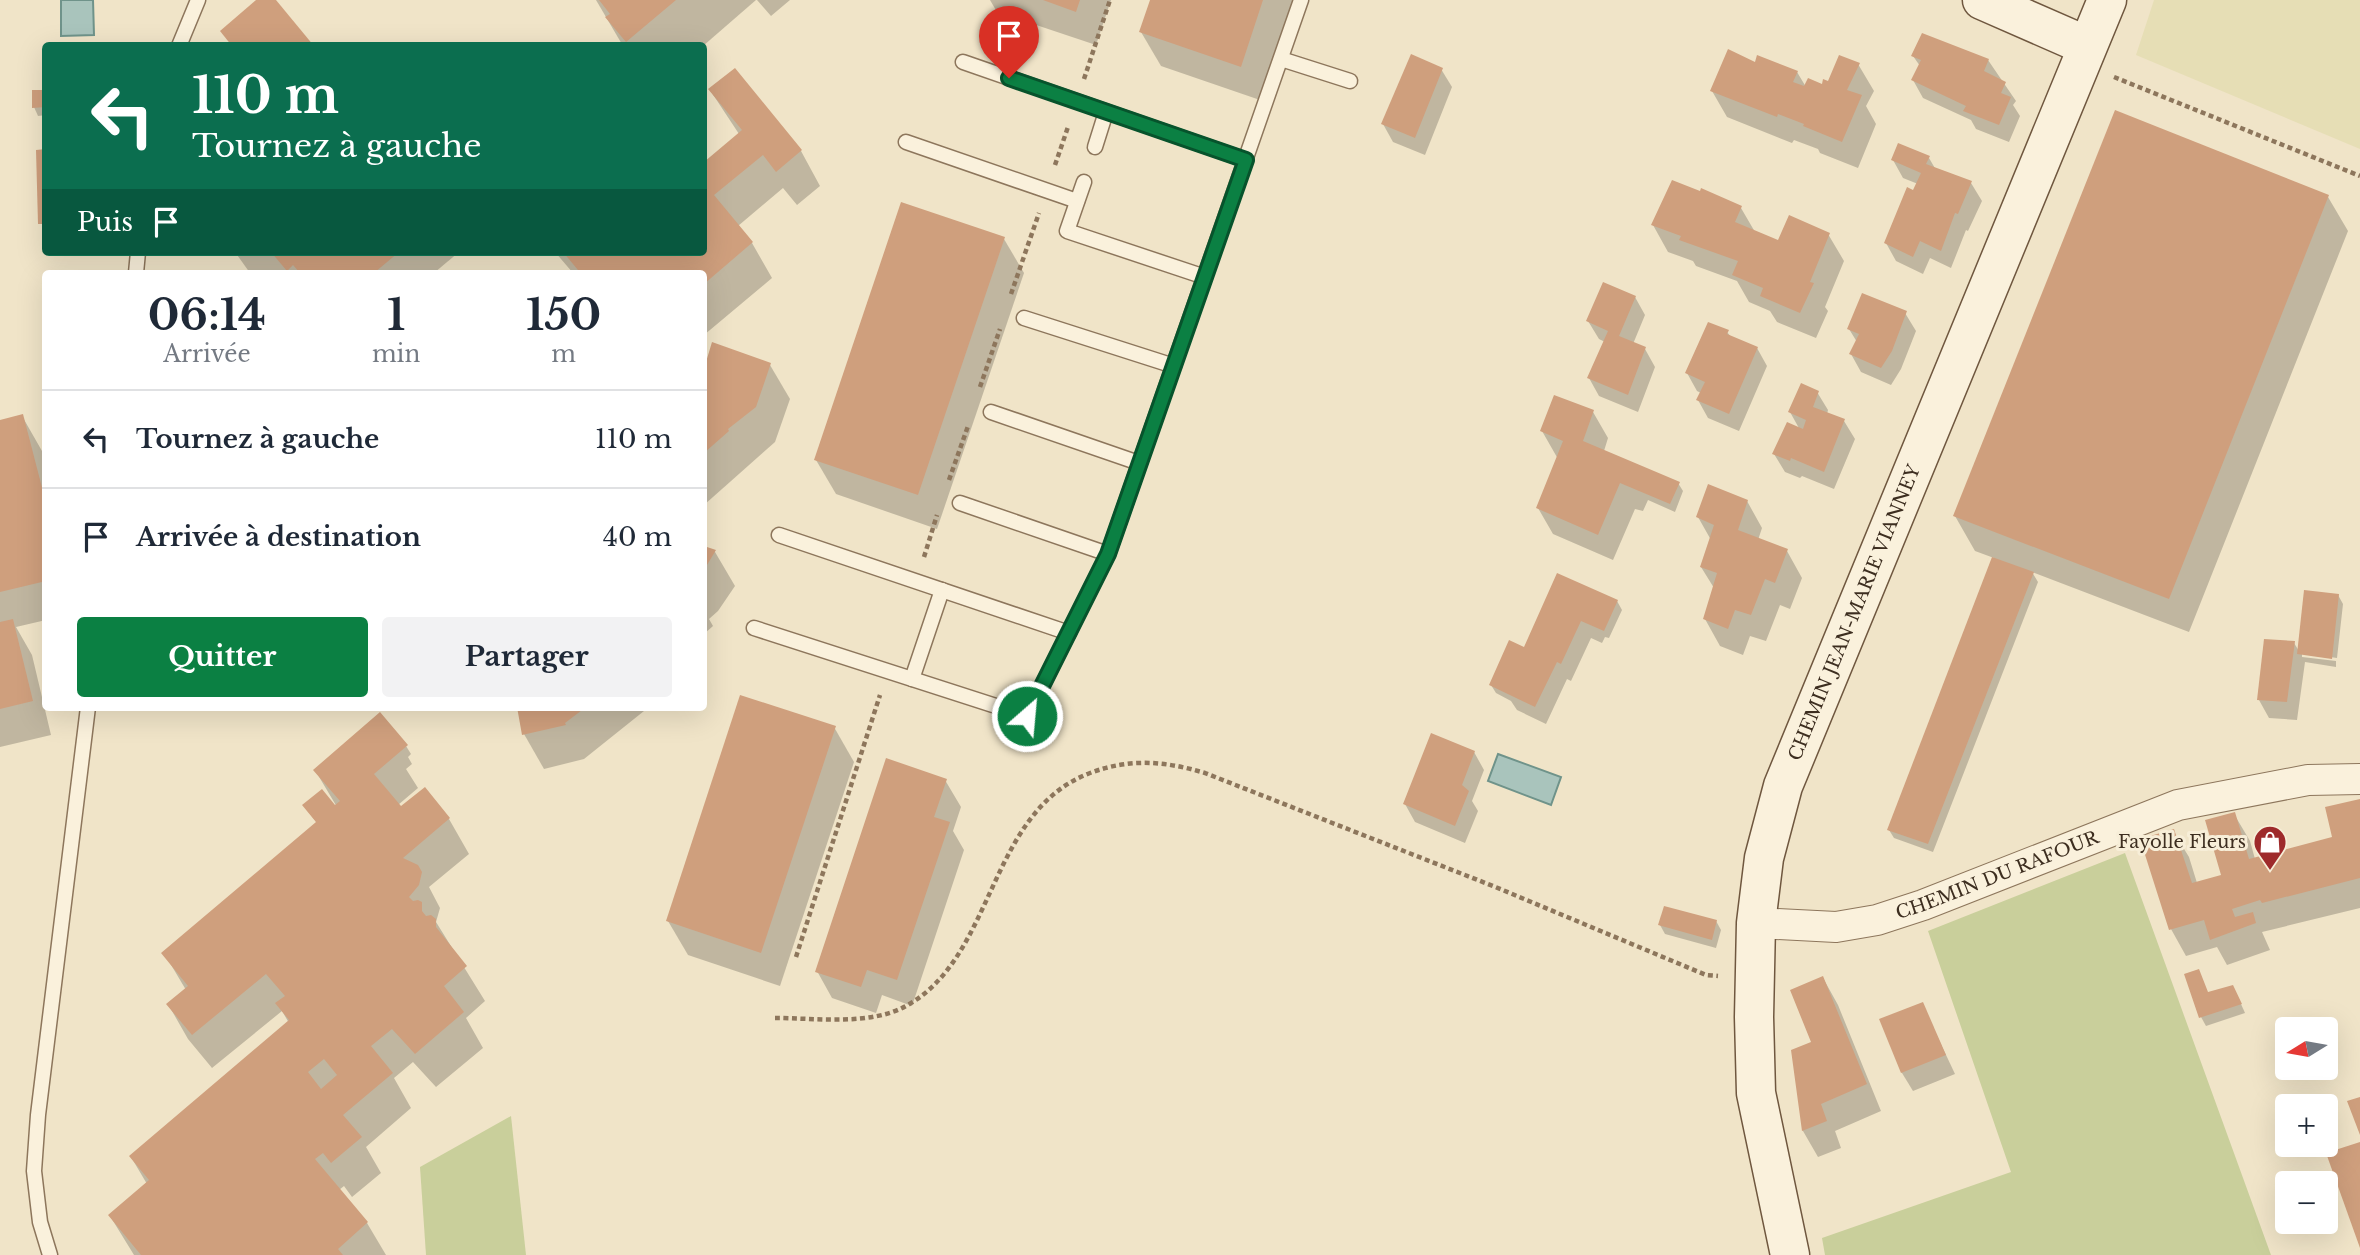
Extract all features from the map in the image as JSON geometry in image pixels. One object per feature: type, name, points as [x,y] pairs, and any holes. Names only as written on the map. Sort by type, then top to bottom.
[{"type":"street","points":[[1982,0],[2084,54]]},
{"type":"street","name":"CHEMIN JEAN-MARIE VIANNEY","points":[[1790,1255],[1756,1093],[1754,979],[1756,923],[1764,858],[1783,786],[2108,0]]},
{"type":"street","name":"CHEMIN DU RAFOUR","points":[[1756,923],[1836,927],[1877,920],[1923,905],[2178,805],[2308,780],[2360,779]]},
{"type":"lane","points":[[180,42],[198,0]]},
{"type":"lane","points":[[754,628],[1027,716],[1108,554],[1301,0]]},
{"type":"lane","points":[[1281,59],[1350,81]]},
{"type":"lane","points":[[963,62],[1246,160]]},
{"type":"lane","points":[[1095,147],[1107,112]]},
{"type":"lane","points":[[906,142],[1077,201]]},
{"type":"lane","points":[[1084,182],[1067,231],[1205,277]]},
{"type":"lane","points":[[1024,318],[1174,366]]},
{"type":"lane","points":[[991,412],[1139,463]]},
{"type":"lane","points":[[960,503],[1108,554]]},
{"type":"lane","points":[[779,535],[1069,633]]},
{"type":"lane","points":[[912,679],[942,590]]},
{"type":"lane","points":[[50,1255],[40,1222],[34,1171],[37,1115],[88,711]]},
{"type":"path","points":[[1009,301],[1111,0]]},
{"type":"path","points":[[2084,54],[2360,176]]},
{"type":"path","points":[[979,393],[1001,326]]},
{"type":"path","points":[[947,485],[970,419]]},
{"type":"path","points":[[917,581],[939,510]]},
{"type":"path","points":[[796,957],[887,671]]},
{"type":"path","points":[[775,1018],[878,1017],[915,1001],[949,966],[974,927],[996,878],[1026,825],[1049,798],[1081,777],[1116,764],[1137,762],[1163,763],[1205,773],[1493,886],[1706,975],[1754,979]]},
{"type":"shaded area","points":[[2154,0],[2360,0],[2360,149],[2136,55]]},
{"type":"green space","points":[[2125,853],[2271,1255],[1825,1255],[1822,1238],[2011,1172],[1928,931]]},
{"type":"green space","points":[[511,1116],[526,1255],[426,1255],[420,1167]]},
{"type":"water","points":[[61,0],[93,0],[94,35],[61,36]]},
{"type":"water","points":[[1498,754],[1561,777],[1551,805],[1488,781]]},
{"type":"building","points":[[256,0],[276,0],[311,42],[229,42],[220,31]]},
{"type":"building","points":[[599,0],[676,0],[626,42],[605,17],[610,14]]},
{"type":"building","points":[[1043,0],[1080,0],[1076,12]]},
{"type":"building","points":[[1150,0],[1263,0],[1241,67],[1139,32]]},
{"type":"building","points":[[1922,33],[1989,59],[1984,71],[2006,82],[2001,93],[2011,97],[1999,125],[1963,111],[1966,106],[1911,80],[1921,60],[1911,56]]},
{"type":"building","points":[[1728,49],[1755,62],[1757,55],[1798,71],[1793,82],[1804,86],[1808,78],[1822,84],[1823,79],[1828,81],[1839,55],[1860,63],[1847,90],[1862,95],[1842,142],[1803,126],[1804,124],[1778,114],[1777,117],[1710,91]]},
{"type":"building","points":[[1411,54],[1443,68],[1415,138],[1381,124]]},
{"type":"building","points":[[735,68],[802,150],[776,172],[763,155],[714,195],[753,242],[707,281],[707,270],[578,270],[566,256],[707,256],[707,159],[742,130],[708,89]]},
{"type":"building","points":[[32,90],[42,90],[42,107],[32,108]]},
{"type":"building","points":[[2115,110],[2329,195],[2169,599],[1953,516]]},
{"type":"building","points":[[1898,143],[1930,156],[1926,164],[1972,181],[1958,214],[1955,213],[1941,251],[1920,241],[1913,257],[1884,243],[1907,187],[1913,190],[1921,173],[1891,160]]},
{"type":"building","points":[[42,149],[42,224],[38,224],[36,150]]},
{"type":"building","points":[[1672,180],[1700,191],[1701,188],[1742,206],[1735,222],[1778,240],[1789,215],[1830,233],[1810,282],[1814,283],[1800,313],[1760,296],[1763,288],[1732,275],[1738,261],[1679,240],[1681,236],[1651,225]]},
{"type":"building","points":[[901,202],[1005,237],[918,495],[814,460]]},
{"type":"building","points":[[274,256],[394,256],[378,270],[297,270],[293,265],[286,270]]},
{"type":"building","points":[[1603,282],[1636,296],[1619,336],[1646,347],[1628,395],[1587,378],[1608,331],[1586,321]]},
{"type":"building","points":[[1862,293],[1907,311],[1892,351],[1881,368],[1849,354],[1859,334],[1847,329]]},
{"type":"building","points":[[1708,322],[1729,330],[1727,334],[1758,347],[1729,414],[1696,400],[1705,382],[1685,373]]},
{"type":"building","points":[[712,342],[771,363],[756,407],[707,450],[707,359]]},
{"type":"building","points":[[1801,383],[1819,391],[1813,407],[1845,419],[1824,472],[1791,458],[1790,461],[1772,454],[1787,422],[1803,429],[1806,420],[1788,412]]},
{"type":"building","points":[[1554,395],[1594,410],[1583,441],[1680,482],[1670,504],[1620,483],[1598,535],[1536,508],[1563,441],[1540,431]]},
{"type":"building","points":[[23,414],[42,488],[42,582],[0,592],[0,420]]},
{"type":"building","points":[[1708,484],[1748,500],[1738,530],[1788,549],[1775,583],[1765,579],[1751,615],[1735,610],[1728,629],[1703,619],[1717,573],[1700,567],[1714,525],[1696,517]]},
{"type":"building","points":[[707,547],[716,550],[707,565]]},
{"type":"building","points":[[1992,557],[2034,572],[1928,844],[1887,830]]},
{"type":"building","points":[[1557,573],[1618,600],[1604,631],[1581,621],[1561,664],[1557,662],[1535,707],[1489,685],[1509,640],[1524,647]]},
{"type":"building","points":[[2304,590],[2339,594],[2332,659],[2297,654]]},
{"type":"building","points":[[13,619],[33,701],[0,709],[0,622]]},
{"type":"building","points":[[2264,639],[2295,641],[2287,702],[2257,700]]},
{"type":"building","points":[[740,695],[836,726],[761,953],[666,921]]},
{"type":"building","points":[[518,711],[581,711],[565,723],[566,725],[522,735]]},
{"type":"building","points":[[380,712],[408,745],[374,774],[401,806],[425,787],[450,818],[403,858],[418,865],[422,872],[419,885],[409,897],[413,901],[422,902],[422,911],[426,916],[431,915],[436,919],[436,927],[467,966],[444,986],[464,1012],[415,1054],[392,1029],[371,1046],[393,1073],[343,1115],[362,1137],[331,1163],[323,1153],[315,1159],[368,1222],[338,1249],[343,1255],[141,1255],[108,1215],[149,1180],[129,1156],[289,1020],[275,1003],[285,996],[266,974],[192,1035],[166,1004],[188,986],[161,953],[316,822],[302,805],[322,789],[335,805],[340,801],[313,770]],"holes":[[[324,1059],[337,1075],[321,1089],[308,1072]]]},
{"type":"building","points":[[1431,733],[1475,751],[1462,785],[1469,791],[1455,826],[1403,804]]},
{"type":"building","points":[[886,758],[947,779],[934,817],[950,822],[897,980],[867,970],[861,987],[815,972]]},
{"type":"building","points":[[2360,799],[2360,878],[2262,903],[2260,900],[2232,909],[2235,917],[2253,912],[2256,923],[2210,940],[2204,920],[2169,930],[2140,839],[2174,829],[2192,883],[2221,875],[2205,820],[2235,812],[2249,859],[2332,837],[2325,807]]},
{"type":"building","points":[[1664,906],[1717,920],[1712,940],[1658,925]]},
{"type":"building","points":[[2199,969],[2208,992],[2233,985],[2242,1004],[2199,1018],[2184,974]]},
{"type":"building","points":[[1823,976],[1867,1084],[1821,1104],[1827,1121],[1802,1131],[1791,1050],[1811,1042],[1790,990]]},
{"type":"building","points":[[1923,1002],[1946,1055],[1901,1073],[1879,1019]]},
{"type":"building","points":[[2360,1097],[2360,1135],[2347,1101]]},
{"type":"building","points":[[2360,1142],[2360,1248],[2338,1187],[2338,1171],[2332,1171],[2327,1157],[2338,1157],[2338,1149]]},
{"type":"place","name":"Fayolle Fleurs","points":[[2270,872]]},
{"type":"route","points":[[1009,78],[1246,160],[1108,554],[1027,716]]}]
